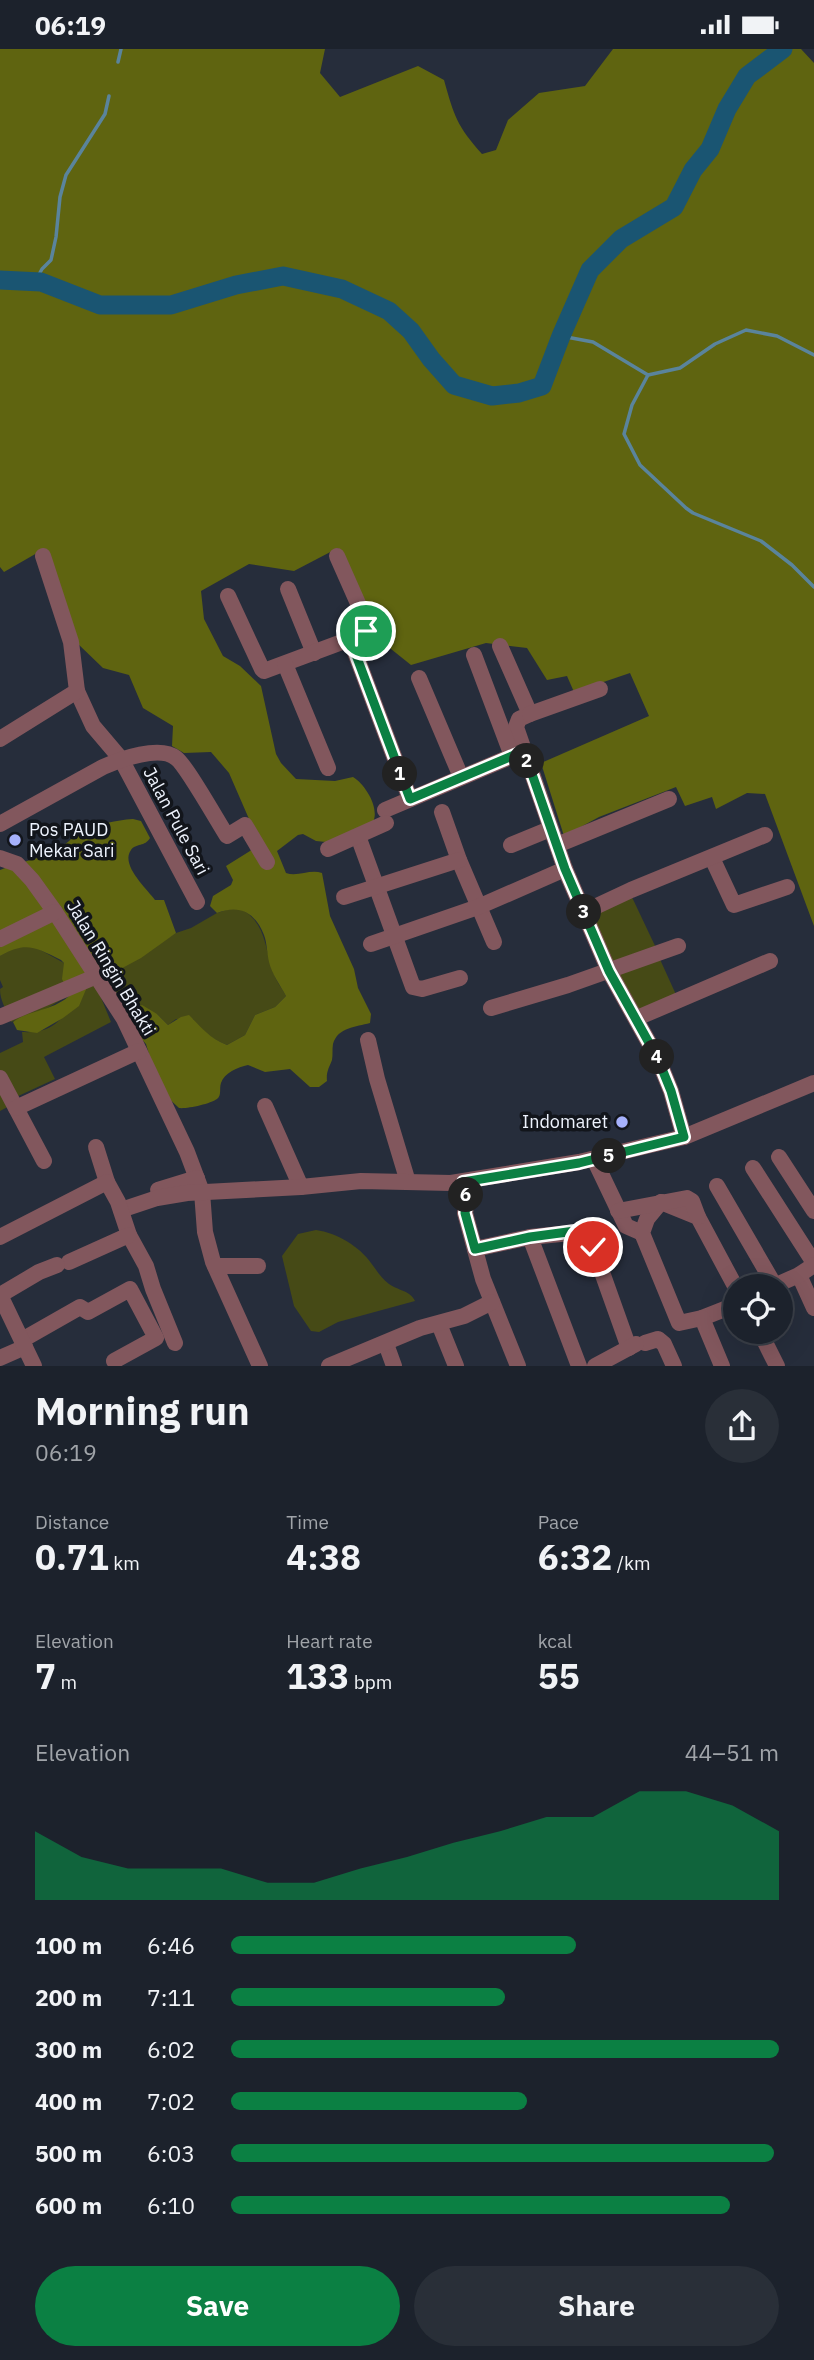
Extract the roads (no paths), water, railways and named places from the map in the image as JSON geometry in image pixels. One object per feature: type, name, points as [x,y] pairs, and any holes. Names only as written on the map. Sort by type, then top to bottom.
[{"type":"street","name":"Jalan Pule Sari","points":[[43,556],[71,642],[77,691],[93,726],[121,759],[197,902]]},
{"type":"street","points":[[228,596],[262,670],[267,672],[366,631],[368,626],[337,556]]},
{"type":"street","points":[[288,589],[314,653]]},
{"type":"street","points":[[350,639],[410,799]]},
{"type":"street","points":[[500,646],[530,713]]},
{"type":"street","points":[[474,656],[609,971],[658,1059],[671,1091],[684,1137]]},
{"type":"street","points":[[285,664],[328,768]]},
{"type":"street","points":[[419,678],[461,777]]},
{"type":"street","points":[[518,754],[516,722],[530,713],[600,689]]},
{"type":"street","points":[[0,739],[77,691]]},
{"type":"street","name":"Jalan Pule Sari","points":[[0,824],[121,759],[162,752],[177,758],[227,836],[245,825],[267,862]]},
{"type":"street","points":[[328,849],[358,836],[410,799],[518,754]]},
{"type":"street","points":[[557,845],[669,799]]},
{"type":"street","points":[[442,812],[494,942]]},
{"type":"street","points":[[511,845],[550,829]]},
{"type":"street","points":[[584,912],[765,835]]},
{"type":"street","points":[[358,836],[411,984],[416,989],[460,978]]},
{"type":"street","name":"Jalan Ringin Bhakti","points":[[0,857],[11,860],[25,871],[55,912],[124,1019],[179,1133],[200,1185],[205,1232],[215,1266],[260,1366]]},
{"type":"street","points":[[712,858],[734,905],[787,887]]},
{"type":"street","points":[[344,897],[459,860]]},
{"type":"street","points":[[371,944],[478,907],[565,869]]},
{"type":"street","points":[[0,939],[55,912]]},
{"type":"street","points":[[491,1008],[678,946]]},
{"type":"street","points":[[637,1018],[770,961]]},
{"type":"street","points":[[0,1017],[97,976]]},
{"type":"street","points":[[368,1039],[377,1079],[408,1182]]},
{"type":"street","points":[[16,1108],[139,1051]]},
{"type":"street","points":[[0,1078],[44,1161]]},
{"type":"street","points":[[120,1206],[200,1185],[301,1188],[361,1181],[457,1183],[594,1159],[684,1137],[814,1083]]},
{"type":"street","points":[[265,1106],[301,1188]]},
{"type":"street","points":[[96,1147],[107,1182],[120,1206],[129,1235],[146,1266],[175,1343]]},
{"type":"street","points":[[779,1157],[814,1211]]},
{"type":"street","points":[[594,1159],[626,1226],[642,1233]]},
{"type":"street","points":[[753,1168],[814,1264],[793,1278]]},
{"type":"street","points":[[0,1237],[107,1182]]},
{"type":"street","points":[[457,1183],[467,1198],[465,1213],[482,1279],[517,1366]]},
{"type":"street","points":[[717,1187],[768,1274]]},
{"type":"street","points":[[618,1211],[661,1202],[698,1217],[729,1274]]},
{"type":"street","points":[[661,1202],[647,1219],[642,1233],[679,1324],[723,1310]]},
{"type":"street","points":[[475,1249],[530,1237],[581,1232],[593,1247],[637,1344]]},
{"type":"street","points":[[34,1366],[0,1295],[39,1272],[129,1235]]},
{"type":"street","points":[[530,1237],[579,1366]]},
{"type":"street","points":[[215,1266],[258,1266]]},
{"type":"street","points":[[799,1275],[814,1308]]},
{"type":"street","points":[[0,1359],[80,1307],[88,1312],[130,1289],[156,1338],[114,1361]]},
{"type":"street","points":[[330,1366],[420,1328],[439,1324],[492,1303]]},
{"type":"street","points":[[702,1318],[722,1366]]},
{"type":"street","points":[[439,1324],[456,1366]]},
{"type":"street","points":[[595,1366],[637,1344],[661,1340],[674,1366]]},
{"type":"street","points":[[386,1344],[394,1366]]},
{"type":"street","points":[[766,1344],[777,1366]]},
{"type":"waterway","points":[[118,62],[121,49]]},
{"type":"waterway","points":[[0,280],[41,282],[100,305],[171,305],[236,285],[283,276],[342,289],[389,311],[411,331],[454,385],[492,396],[519,393],[542,386],[590,270],[621,239],[674,207],[693,170],[710,149],[727,109],[747,76],[783,49]]},
{"type":"waterway","points":[[35,282],[51,260],[66,175],[105,114],[109,96]]},
{"type":"waterway","points":[[561,336],[593,342],[648,375],[680,368],[715,344],[746,330],[777,336],[814,355]]},
{"type":"waterway","points":[[648,375],[632,405],[624,434],[640,465],[693,513],[761,541],[792,565],[814,587]]},
{"type":"place","name":"Pos PAUD Mekar Sari","points":[[15,840]]},
{"type":"place","name":"Indomaret","points":[[622,1122]]}]
